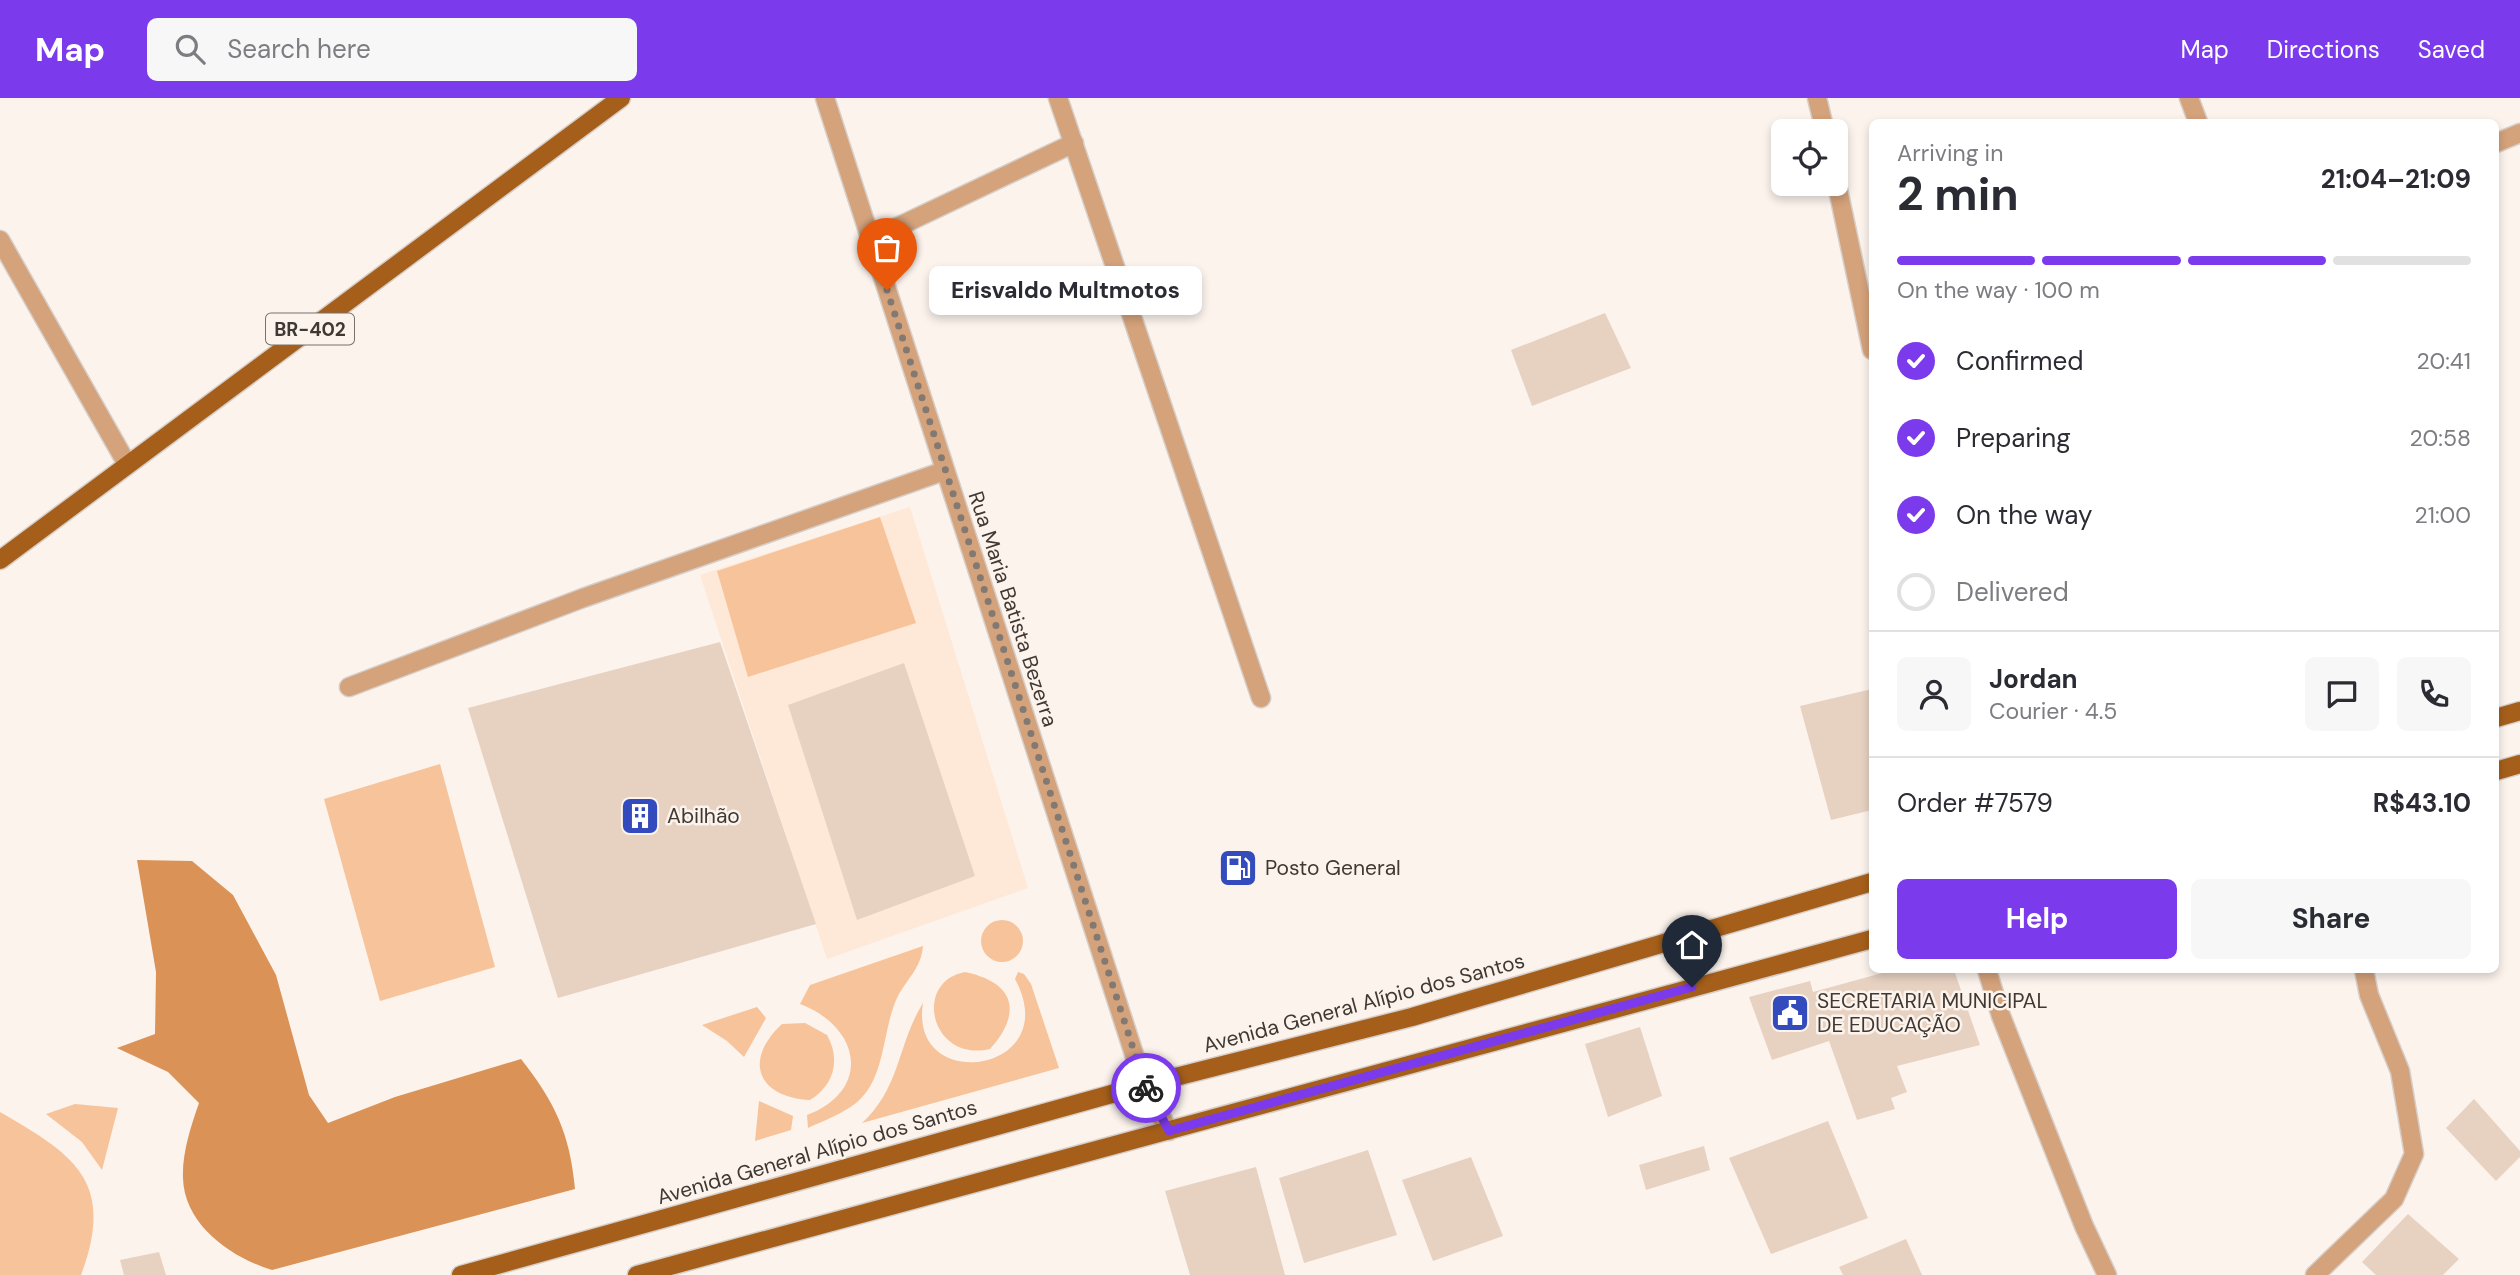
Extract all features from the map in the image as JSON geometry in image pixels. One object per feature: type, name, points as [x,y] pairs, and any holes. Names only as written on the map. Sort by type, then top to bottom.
[{"type":"main road","name":"BR-402","points":[[0,561],[621,98]]},
{"type":"main road","points":[[2499,717],[2520,711]]},
{"type":"main road","points":[[2499,770],[2520,764]]},
{"type":"main road","name":"Avenida General Alípio dos Santos","points":[[461,1275],[1144,1084],[1412,1017],[1869,883]]},
{"type":"main road","points":[[637,1275],[1869,941]]},
{"type":"street","name":"Rua Maria Batista Bezerra","points":[[825,98],[1144,1084],[1169,1131]]},
{"type":"street","points":[[1058,98],[1261,698]]},
{"type":"street","points":[[1817,98],[1822,119]]},
{"type":"street","points":[[2189,98],[2197,119]]},
{"type":"street","points":[[2499,143],[2520,133]]},
{"type":"street","points":[[870,240],[1074,143]]},
{"type":"street","points":[[1839,196],[1869,335]]},
{"type":"street","points":[[0,240],[127,464]]},
{"type":"street","points":[[349,687],[583,598],[944,471]]},
{"type":"street","points":[[1988,973],[2001,1016],[2084,1226],[2107,1275]]},
{"type":"street","points":[[2315,1275],[2394,1199],[2414,1154],[2400,1071],[2369,995],[2365,973]]},
{"type":"shaded area","points":[[910,507],[1028,888],[827,959],[700,575]]},
{"type":"shaded area","points":[[880,517],[916,623],[748,677],[717,571]]},
{"type":"shaded area","points":[[440,764],[495,967],[380,1001],[324,799]]},
{"type":"shaded area","points":[[137,860],[192,861],[233,895],[276,975],[309,1095],[328,1123],[395,1097],[521,1059],[559,1119],[573,1169],[575,1189],[272,1270],[227,1248],[201,1225],[185,1195],[184,1159],[199,1103],[168,1072],[117,1048],[155,1034],[156,972]]},
{"type":"shaded area","points":[[1002,920],[1017,926],[1023,941],[1017,956],[1002,962],[987,956],[981,941],[987,926]]},
{"type":"shaded area","points":[[923,946],[917,967],[897,998],[878,1068],[866,1093],[845,1111],[808,1128],[807,1115],[828,1104],[842,1090],[849,1075],[851,1059],[846,1043],[836,1028],[820,1014],[800,1004],[810,985]]},
{"type":"shaded area","points":[[965,972],[994,983],[1008,1000],[1010,1011],[1007,1022],[990,1049],[970,1050],[954,1044],[942,1033],[936,1020],[934,1004],[938,990],[948,979]]},
{"type":"shaded area","points":[[1018,972],[1024,974],[1031,984],[1059,1068],[862,1123],[875,1109],[892,1080],[908,1034],[923,1003],[925,1033],[938,1052],[959,1061],[982,1061],[1004,1052],[1020,1035],[1025,1011],[1015,979]]},
{"type":"shaded area","points":[[757,1007],[766,1018],[744,1057],[727,1041],[702,1025]]},
{"type":"shaded area","points":[[805,1023],[827,1035],[834,1054],[830,1079],[810,1100],[778,1092],[768,1084],[760,1063],[762,1051],[782,1024]]},
{"type":"shaded area","points":[[759,1101],[793,1116],[791,1130],[755,1141]]},
{"type":"shaded area","points":[[75,1104],[118,1108],[102,1170],[82,1142],[46,1114]]},
{"type":"shaded area","points":[[0,1112],[49,1142],[81,1174],[90,1193],[94,1216],[91,1243],[81,1275],[0,1275]]},
{"type":"building","points":[[1605,313],[1631,368],[1532,406],[1511,350]]},
{"type":"building","name":"Abilhão","points":[[720,642],[816,924],[558,998],[468,708]]},
{"type":"building","points":[[904,663],[975,876],[857,920],[788,705]]},
{"type":"building","points":[[1869,690],[1869,811],[1831,820],[1800,706]]},
{"type":"building","points":[[1882,973],[1955,973],[1980,1045],[1897,1066],[1907,1092],[1891,1098],[1895,1109],[1857,1120],[1829,1041],[1772,1060],[1749,997],[1810,981],[1813,992]]},
{"type":"building","points":[[1640,1027],[1662,1096],[1608,1117],[1585,1044]]},
{"type":"building","points":[[2474,1099],[2520,1151],[2520,1157],[2496,1181],[2446,1128]]},
{"type":"building","points":[[1828,1121],[1868,1218],[1771,1254],[1729,1158]]},
{"type":"building","points":[[1704,1146],[1710,1170],[1646,1190],[1639,1165]]},
{"type":"building","points":[[1368,1150],[1397,1235],[1304,1263],[1279,1178]]},
{"type":"building","points":[[1471,1157],[1503,1236],[1433,1261],[1402,1180]]},
{"type":"building","points":[[1256,1167],[1285,1275],[1190,1275],[1165,1191]]},
{"type":"building","points":[[2408,1214],[2459,1259],[2443,1275],[2376,1275],[2362,1262]]},
{"type":"building","points":[[1906,1239],[1922,1275],[1843,1275],[1839,1267]]},
{"type":"building","points":[[159,1252],[166,1275],[124,1275],[120,1260]]},
{"type":"way so far","points":[[887,290],[1146,1088]]},
{"type":"place","name":"Erisvaldo Multmotos","points":[[887,290]]},
{"type":"place","name":"Abilhão","points":[[640,816]]},
{"type":"place","name":"Posto General","points":[[1238,868]]},
{"type":"place","name":"SECRETARIA MUNICIPAL DE EDUCAÇÃO","points":[[1790,1013]]},
{"type":"route","points":[[1146,1088],[1169,1131],[1692,987]]}]
